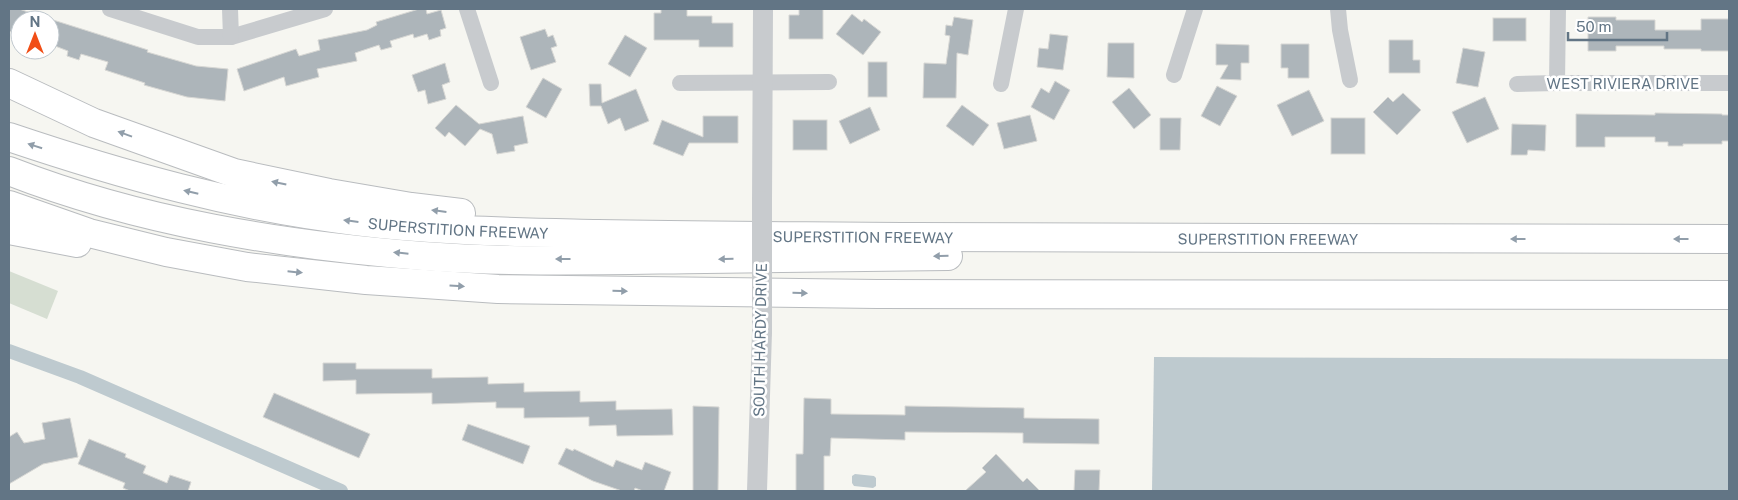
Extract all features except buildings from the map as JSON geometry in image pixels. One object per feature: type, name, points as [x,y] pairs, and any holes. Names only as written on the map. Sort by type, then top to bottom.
[{"type":"highway","points":[[9,83],[94,123],[234,173],[329,194],[411,207],[522,221],[679,235]]},
{"type":"highway","name":"SUPERSTITION FREEWAY","points":[[9,137],[168,186],[226,200],[352,221],[417,228],[484,232],[1164,239],[1729,239]]},
{"type":"highway","points":[[9,171],[86,197],[214,228],[290,241],[425,256],[533,260],[665,260],[964,256],[1164,239]]},
{"type":"highway","points":[[9,205],[89,233],[166,252],[247,267]]},
{"type":"highway","points":[[9,230],[111,249],[247,267],[366,280],[517,289],[877,294],[1729,295]]},
{"type":"street","points":[[110,9],[198,37],[231,37],[325,9]]},
{"type":"street","points":[[230,9],[231,37]]},
{"type":"street","points":[[467,9],[491,83]]},
{"type":"street","name":"SOUTH HARDY DRIVE","points":[[757,491],[762,332],[763,9]]},
{"type":"street","points":[[1001,84],[1016,9]]},
{"type":"street","points":[[1174,75],[1195,9]]},
{"type":"street","points":[[1338,9],[1340,30],[1350,80]]},
{"type":"street","points":[[1557,83],[1558,9]]},
{"type":"street","points":[[680,83],[829,82]]},
{"type":"street","name":"WEST RIVIERA DRIVE","points":[[1517,84],[1729,83]]},
{"type":"shaded area","points":[[9,271],[58,291],[47,319],[9,303]]},
{"type":"shaded area","points":[[1154,357],[1729,359],[1729,491],[1152,491]]},
{"type":"shaded area","points":[[855,474],[874,476],[876,478],[876,486],[873,488],[854,486],[852,476]]},
{"type":"waterway","points":[[9,351],[80,377],[341,491]]}]
